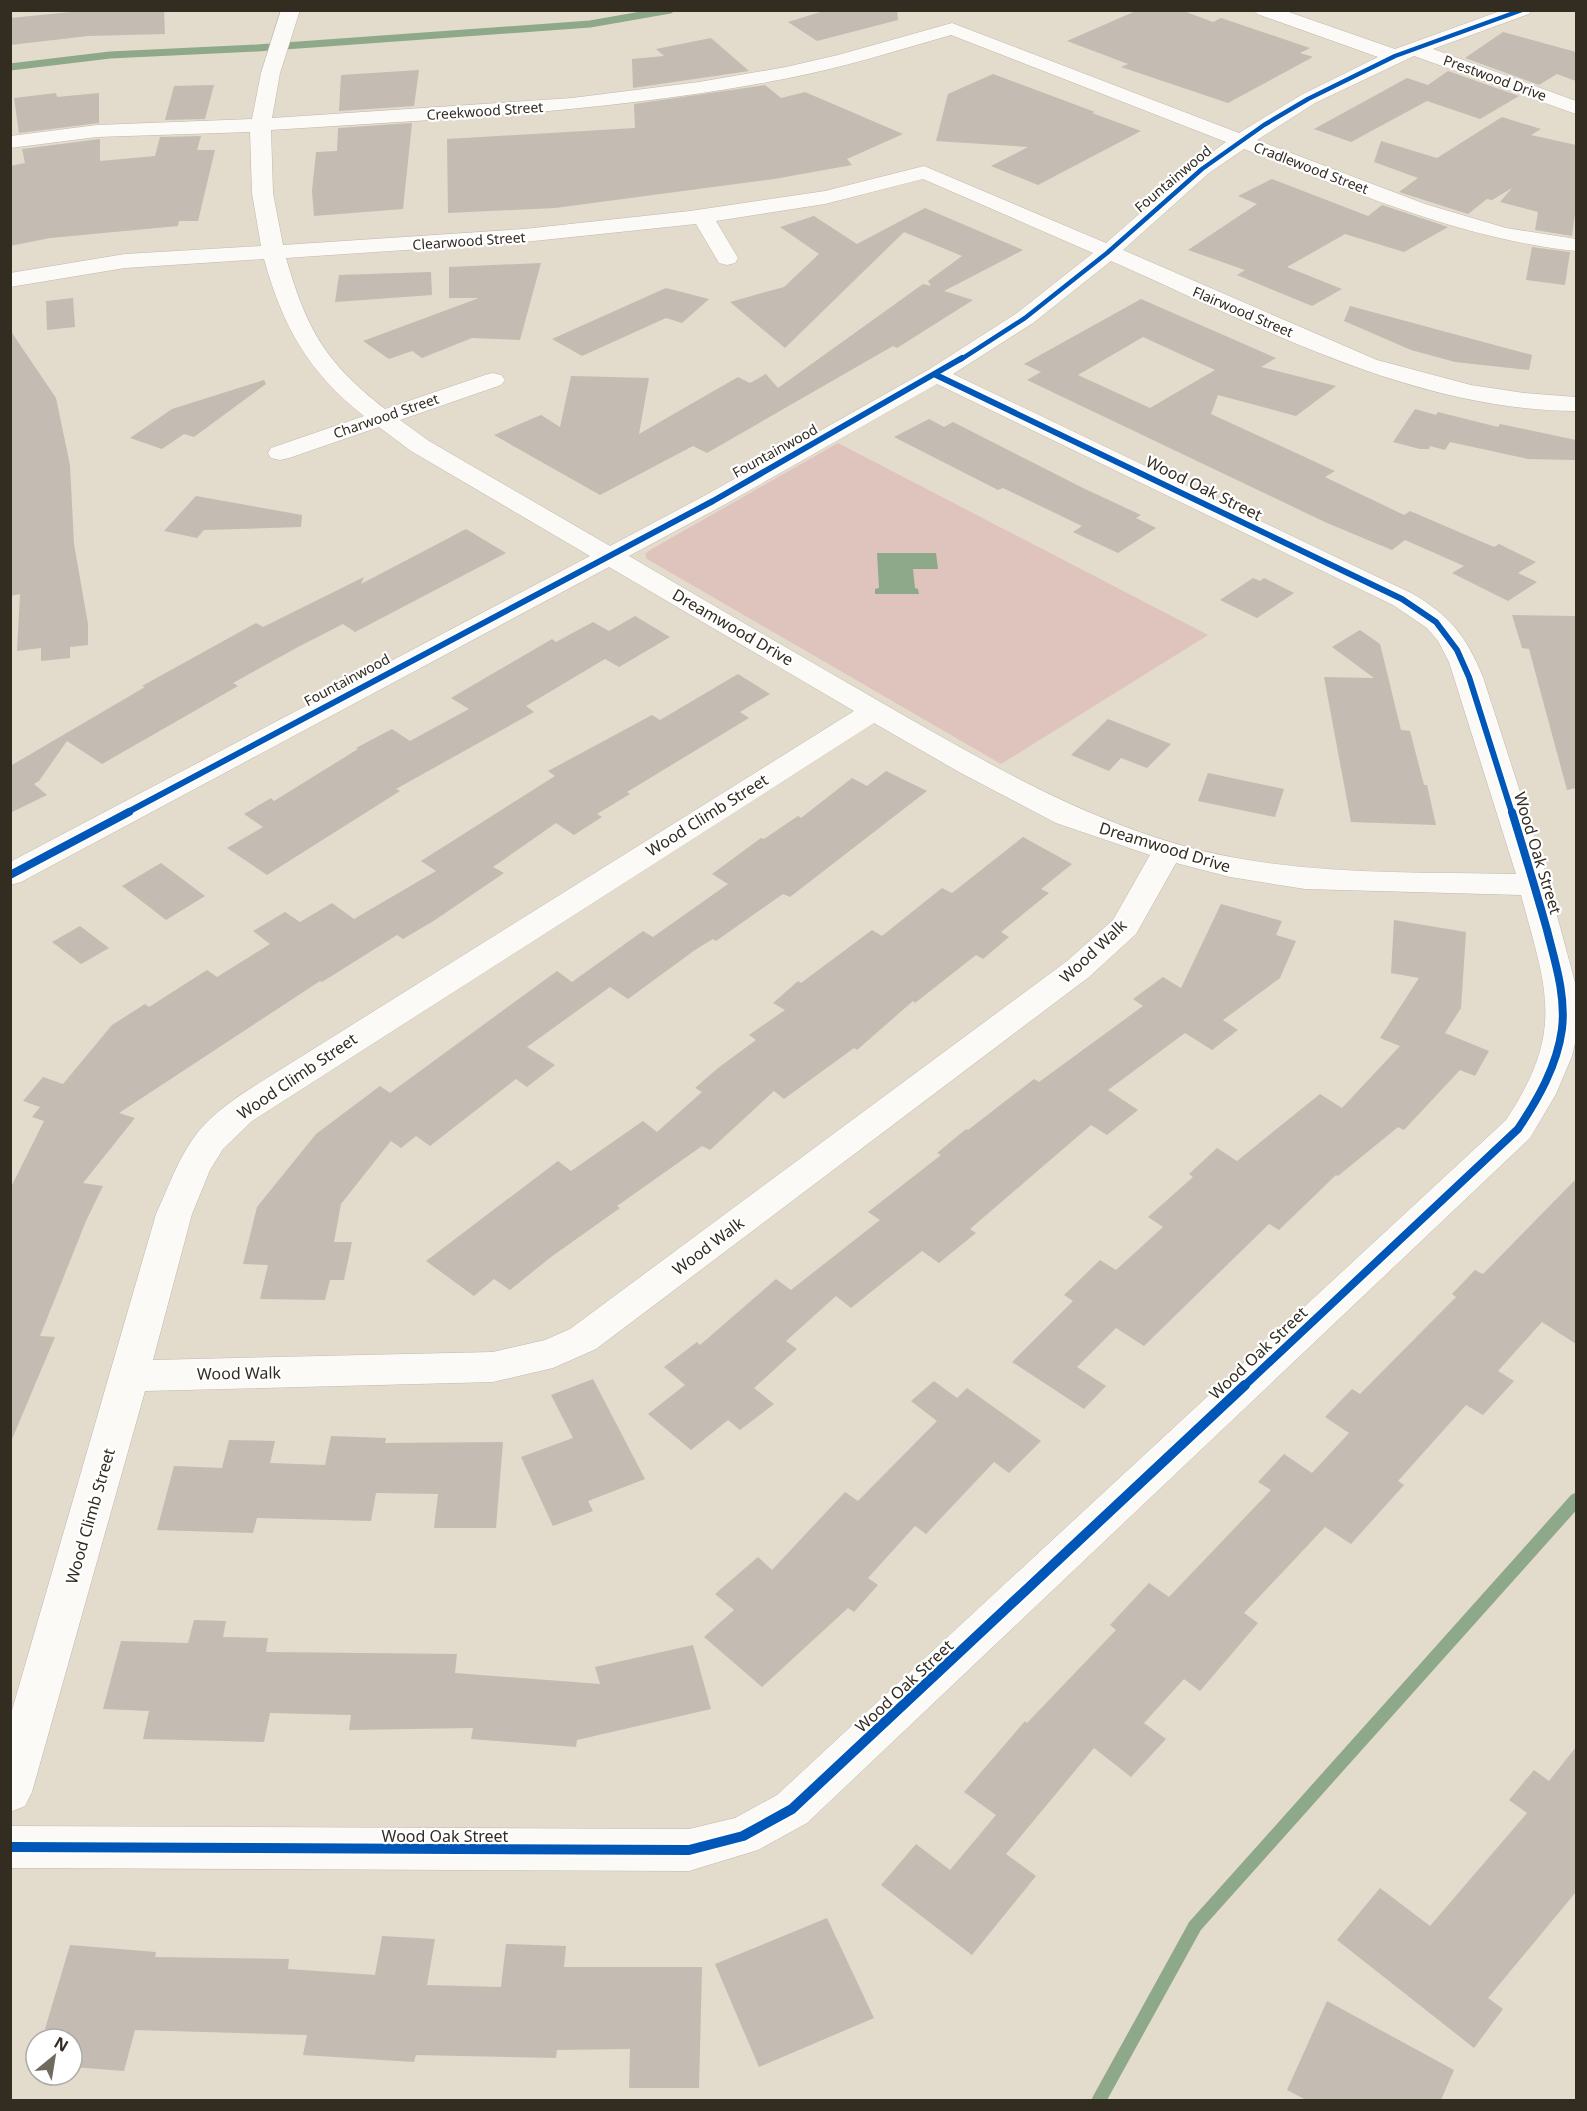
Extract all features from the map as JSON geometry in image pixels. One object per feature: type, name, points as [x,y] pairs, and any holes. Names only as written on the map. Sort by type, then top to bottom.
[{"type":"street","name":"Dreamwood Drive","points":[[291,10],[263,106],[260,139],[263,193],[273,252],[285,293],[301,329],[321,363],[342,385],[381,418],[420,446],[1025,796],[1098,827],[1168,851],[1230,867],[1305,879],[1534,885]]},
{"type":"street","name":"Prestwood Drive","points":[[1264,10],[1505,80],[1576,108]]},
{"type":"street","name":"Fountainwood","points":[[10,875],[753,479],[936,375],[1025,318],[1107,253],[1202,169],[1264,125],[1308,99],[1405,52],[1522,10]]},
{"type":"street","name":"Creekwood Street","points":[[10,142],[97,131],[262,125],[520,109],[699,88],[842,60],[952,29]]},
{"type":"street","name":"Cradlewood Street","points":[[952,29],[1454,221],[1504,234],[1576,245]]},
{"type":"street","name":"Clearwood Street","points":[[10,280],[125,261],[548,235],[703,217],[807,202],[860,191],[924,172]]},
{"type":"street","name":"Flairwood Street","points":[[924,172],[1338,353],[1398,374],[1514,400],[1576,404]]},
{"type":"street","points":[[703,217],[727,258]]},
{"type":"street","name":"Wood Oak Street","points":[[10,1847],[689,1850],[743,1836],[792,1809],[1518,1129],[1537,1101],[1553,1065],[1562,1028],[1560,982],[1534,885],[1458,647],[1447,632],[1431,614],[936,375]]},
{"type":"street","name":"Charwood Street","points":[[280,453],[493,380]]},
{"type":"street","name":"Wood Climb Street","points":[[10,1792],[178,1204],[194,1167],[211,1140],[240,1112],[875,710]]},
{"type":"street","name":"Wood Walk","points":[[130,1376],[493,1366],[553,1353],[583,1339],[1078,969],[1125,927],[1168,851]]},
{"type":"shaded area","points":[[838,443],[1208,635],[1001,764],[647,559],[645,554],[650,550]]},
{"type":"shaded area","points":[[877,553],[936,553],[938,569],[913,569],[915,588],[918,589],[919,594],[875,594],[875,589],[879,588]]},
{"type":"building","points":[[92,10],[164,10],[165,34],[88,36],[10,45],[10,18]]},
{"type":"building","points":[[827,10],[897,10],[898,20],[817,41],[788,22]]},
{"type":"building","points":[[1138,10],[1181,10],[1213,22],[1221,18],[1310,48],[1300,53],[1313,57],[1228,103],[1121,67],[1128,64],[1067,41]]},
{"type":"building","points":[[1503,32],[1576,52],[1576,81],[1557,74],[1539,85],[1465,58]]},
{"type":"building","points":[[711,38],[749,71],[633,88],[632,59],[664,56],[656,49]]},
{"type":"building","points":[[419,70],[414,106],[339,111],[341,75]]},
{"type":"building","points":[[1448,71],[1519,96],[1480,119],[1427,101],[1351,142],[1314,129],[1407,78],[1428,85]]},
{"type":"building","points":[[993,74],[1141,131],[1038,185],[991,166],[1028,147],[936,141],[948,94]]},
{"type":"building","points":[[214,85],[205,119],[165,120],[174,86]]},
{"type":"building","points":[[765,85],[781,98],[805,92],[903,134],[847,159],[852,165],[774,179],[555,208],[448,213],[447,139],[635,128],[634,104]]},
{"type":"building","points":[[56,93],[57,97],[99,93],[99,123],[19,133],[14,98]]},
{"type":"building","points":[[1502,117],[1541,129],[1531,135],[1576,145],[1576,206],[1572,236],[1535,230],[1538,212],[1500,202],[1512,188],[1492,200],[1487,199],[1468,214],[1399,192],[1418,178],[1374,162],[1381,141],[1437,158]]},
{"type":"building","points":[[412,123],[403,209],[314,216],[312,191],[316,152],[337,151],[338,128]]},
{"type":"building","points":[[201,136],[197,150],[215,150],[198,221],[179,221],[178,226],[50,238],[10,246],[10,166],[25,163],[22,149],[100,139],[100,161],[155,156],[160,137]]},
{"type":"building","points":[[1272,179],[1368,216],[1382,205],[1448,227],[1404,252],[1345,234],[1287,267],[1342,289],[1312,306],[1237,275],[1245,270],[1188,250],[1257,204],[1238,196]]},
{"type":"building","points":[[925,208],[1023,250],[944,291],[973,300],[897,348],[893,346],[707,453],[693,446],[600,495],[494,435],[541,415],[560,427],[571,376],[649,378],[639,434],[738,377],[750,383],[766,374],[778,388],[923,284],[931,286],[928,281],[962,256],[904,232],[785,348],[730,302],[784,287],[819,254],[780,227],[814,216],[857,244]]},
{"type":"building","points":[[1532,247],[1570,252],[1565,285],[1526,280]]},
{"type":"building","points":[[541,263],[520,340],[472,338],[422,358],[412,351],[389,359],[363,341],[479,298],[449,298],[449,267]]},
{"type":"building","points":[[431,272],[432,295],[335,302],[339,275]]},
{"type":"building","points":[[666,288],[709,299],[682,323],[666,318],[582,356],[552,339]]},
{"type":"building","points":[[73,298],[75,327],[47,330],[46,301]]},
{"type":"building","points":[[1141,299],[1276,358],[1261,367],[1336,386],[1296,416],[1218,395],[1211,414],[1335,471],[1325,477],[1404,515],[1410,511],[1494,547],[1499,544],[1536,562],[1518,573],[1537,582],[1508,601],[1452,573],[1464,566],[1405,540],[1392,550],[1327,523],[1027,380],[1041,372],[1024,364]],"holes":[[[1143,337],[1215,370],[1150,408],[1078,375]]]},
{"type":"building","points":[[1350,306],[1532,355],[1529,370],[1455,362],[1411,350],[1344,321]]},
{"type":"building","points":[[10,330],[56,398],[70,465],[74,544],[88,624],[88,645],[70,647],[70,658],[41,661],[41,648],[17,651],[20,594],[10,596]]},
{"type":"building","points":[[264,380],[266,384],[194,437],[184,434],[162,449],[130,438],[172,409]]},
{"type":"building","points":[[1415,409],[1436,415],[1438,412],[1498,427],[1500,424],[1576,440],[1576,460],[1528,459],[1450,442],[1445,450],[1430,446],[1429,449],[1420,449],[1393,442]]},
{"type":"building","points":[[929,419],[944,427],[953,422],[1141,515],[1136,518],[1156,528],[1118,553],[1073,532],[1082,526],[1003,488],[998,490],[894,437]]},
{"type":"building","points":[[196,496],[302,515],[301,527],[204,530],[197,538],[164,531]]},
{"type":"building","points":[[466,529],[506,553],[355,632],[343,624],[298,647],[233,683],[238,686],[102,764],[67,741],[39,781],[34,784],[47,795],[10,813],[10,764],[12,765],[145,687],[142,686],[256,623],[263,627],[364,577],[361,584]]},
{"type":"building","points":[[1253,578],[1260,581],[1264,578],[1294,593],[1257,618],[1220,600]]},
{"type":"building","points":[[1512,615],[1576,616],[1576,788],[1567,790],[1529,649],[1522,648]]},
{"type":"building","points":[[635,616],[670,637],[619,667],[605,659],[526,706],[534,712],[396,789],[400,791],[267,875],[227,848],[263,827],[244,814],[271,798],[274,801],[358,749],[356,748],[392,729],[410,741],[469,709],[451,698],[552,639],[556,642],[593,622],[609,631]]},
{"type":"building","points":[[1360,630],[1380,644],[1401,730],[1410,731],[1424,785],[1427,785],[1436,825],[1351,822],[1324,677],[1374,678],[1332,647]]},
{"type":"building","points":[[738,674],[770,694],[740,712],[749,718],[627,792],[630,794],[597,814],[602,817],[574,835],[556,823],[493,867],[504,873],[435,920],[403,939],[397,935],[322,982],[320,981],[119,1113],[135,1118],[83,1183],[103,1186],[86,1221],[40,1336],[55,1337],[10,1444],[10,1189],[44,1121],[32,1117],[40,1107],[23,1101],[43,1077],[63,1084],[112,1025],[145,1004],[149,1007],[207,970],[217,977],[270,944],[253,931],[285,912],[300,922],[332,903],[354,919],[436,871],[421,861],[555,776],[548,771],[652,715],[660,720]]},
{"type":"building","points":[[1108,719],[1171,744],[1147,768],[1121,758],[1109,771],[1071,755]]},
{"type":"building","points":[[886,771],[927,791],[790,897],[783,894],[716,941],[713,939],[695,950],[628,999],[610,987],[527,1047],[555,1065],[527,1087],[516,1079],[430,1146],[416,1136],[401,1148],[391,1141],[341,1204],[334,1242],[352,1242],[344,1280],[330,1280],[325,1300],[260,1299],[268,1265],[243,1264],[257,1207],[316,1134],[380,1086],[390,1093],[557,971],[572,982],[643,931],[653,937],[728,884],[712,874],[761,838],[764,839],[798,816],[801,818],[852,778],[867,786]]},
{"type":"building","points":[[1208,773],[1284,789],[1275,817],[1198,801]]},
{"type":"building","points":[[1023,837],[1072,864],[1041,889],[1049,893],[1001,932],[1009,937],[983,959],[976,955],[915,1003],[913,1001],[857,1050],[854,1048],[784,1099],[774,1091],[710,1150],[702,1146],[617,1206],[620,1208],[551,1257],[510,1290],[494,1279],[474,1296],[426,1261],[558,1161],[571,1171],[643,1121],[657,1132],[702,1092],[695,1088],[756,1040],[749,1035],[785,1010],[773,1003],[798,981],[801,983],[872,930],[882,936],[942,888],[952,893]]},
{"type":"building","points":[[161,863],[205,896],[166,920],[122,886]]},
{"type":"building","points":[[1221,904],[1282,921],[1276,935],[1296,941],[1280,978],[1223,1020],[1238,1030],[1212,1050],[1185,1033],[1108,1090],[1138,1110],[1107,1135],[1091,1125],[970,1229],[976,1233],[939,1263],[922,1251],[851,1308],[836,1296],[786,1341],[797,1349],[754,1388],[774,1404],[740,1430],[728,1420],[691,1450],[648,1414],[685,1385],[664,1367],[697,1342],[700,1345],[776,1279],[791,1290],[880,1220],[868,1212],[941,1155],[937,1153],[1034,1079],[1039,1082],[1143,1006],[1133,999],[1163,977],[1181,988]]},
{"type":"building","points":[[1394,920],[1466,932],[1461,1008],[1445,1033],[1489,1051],[1475,1076],[1460,1070],[1404,1130],[1398,1127],[1338,1176],[1336,1175],[1279,1230],[1269,1224],[1144,1346],[1116,1328],[1077,1367],[1106,1386],[1084,1409],[1012,1362],[1073,1301],[1064,1295],[1100,1260],[1116,1270],[1163,1227],[1148,1217],[1193,1177],[1189,1174],[1217,1148],[1237,1161],[1320,1094],[1342,1108],[1400,1046],[1380,1038],[1419,978],[1391,973]]},
{"type":"building","points":[[80,926],[109,948],[81,964],[52,942]]},
{"type":"building","points":[[1576,1179],[1576,1344],[1542,1322],[1498,1371],[1514,1381],[1483,1415],[1466,1405],[1398,1481],[1404,1485],[1351,1544],[1325,1527],[1244,1613],[1258,1623],[1200,1691],[1184,1679],[1144,1723],[1166,1739],[1131,1777],[1094,1748],[1006,1854],[1036,1876],[972,1955],[881,1885],[916,1844],[950,1870],[996,1815],[964,1792],[1025,1721],[1027,1723],[1116,1630],[1110,1625],[1149,1583],[1169,1597],[1271,1490],[1258,1482],[1284,1454],[1312,1473],[1349,1433],[1325,1417],[1352,1389],[1360,1394],[1456,1297],[1452,1294],[1475,1270],[1483,1274]]},
{"type":"building","points":[[593,1379],[645,1479],[588,1501],[593,1511],[553,1526],[521,1457],[573,1438],[551,1395]]},
{"type":"building","points":[[934,1381],[957,1398],[967,1388],[1041,1441],[1009,1473],[994,1462],[926,1534],[915,1526],[868,1578],[878,1585],[854,1612],[848,1608],[762,1687],[704,1637],[734,1610],[715,1594],[758,1557],[772,1570],[845,1492],[858,1501],[937,1421],[911,1401]]},
{"type":"building","points":[[331,1436],[386,1438],[385,1443],[503,1442],[496,1528],[434,1528],[438,1494],[376,1493],[371,1521],[257,1518],[253,1533],[157,1530],[174,1466],[222,1468],[229,1440],[275,1441],[270,1463],[325,1465]]},
{"type":"building","points":[[194,1620],[226,1621],[223,1637],[268,1638],[266,1652],[457,1654],[455,1673],[600,1684],[595,1667],[693,1645],[711,1709],[577,1740],[576,1747],[471,1739],[473,1728],[349,1730],[351,1715],[270,1713],[264,1742],[143,1739],[149,1711],[103,1709],[121,1641],[188,1643]]},
{"type":"building","points":[[1576,1747],[1576,1892],[1488,1998],[1503,2009],[1474,2048],[1337,1940],[1380,1888],[1430,1926],[1527,1813],[1509,1800],[1534,1770],[1549,1781]]},
{"type":"building","points":[[827,1918],[874,2018],[759,2067],[715,1964]]},
{"type":"building","points":[[382,1936],[435,1939],[427,1985],[501,1987],[506,1944],[566,1946],[564,1967],[702,1967],[699,2088],[629,2088],[630,2049],[557,2050],[556,2058],[416,2055],[414,2062],[303,2055],[307,2035],[135,2030],[124,2071],[84,2068],[84,2027],[46,2027],[70,1945],[156,1952],[155,1957],[289,1959],[288,1969],[375,1975]]},
{"type":"building","points":[[1327,2001],[1454,2070],[1441,2100],[1306,2100],[1287,2090]]},
{"type":"waterway","points":[[10,67],[110,55],[257,48],[590,24],[670,10]]},
{"type":"waterway","points":[[1099,2100],[1195,1926],[1576,1500]]},
{"type":"cycle path","points":[[10,875],[713,501],[936,375],[1025,318],[1107,253],[1202,169],[1264,125],[1308,99],[1395,56],[1522,10]]},
{"type":"cycle path","points":[[10,1847],[689,1850],[743,1836],[792,1809],[1518,1129],[1525,1118],[1546,1082],[1556,1056],[1562,1029],[1561,988],[1527,860],[1469,677],[1457,650],[1444,630],[1427,614],[1402,599],[936,375]]}]
